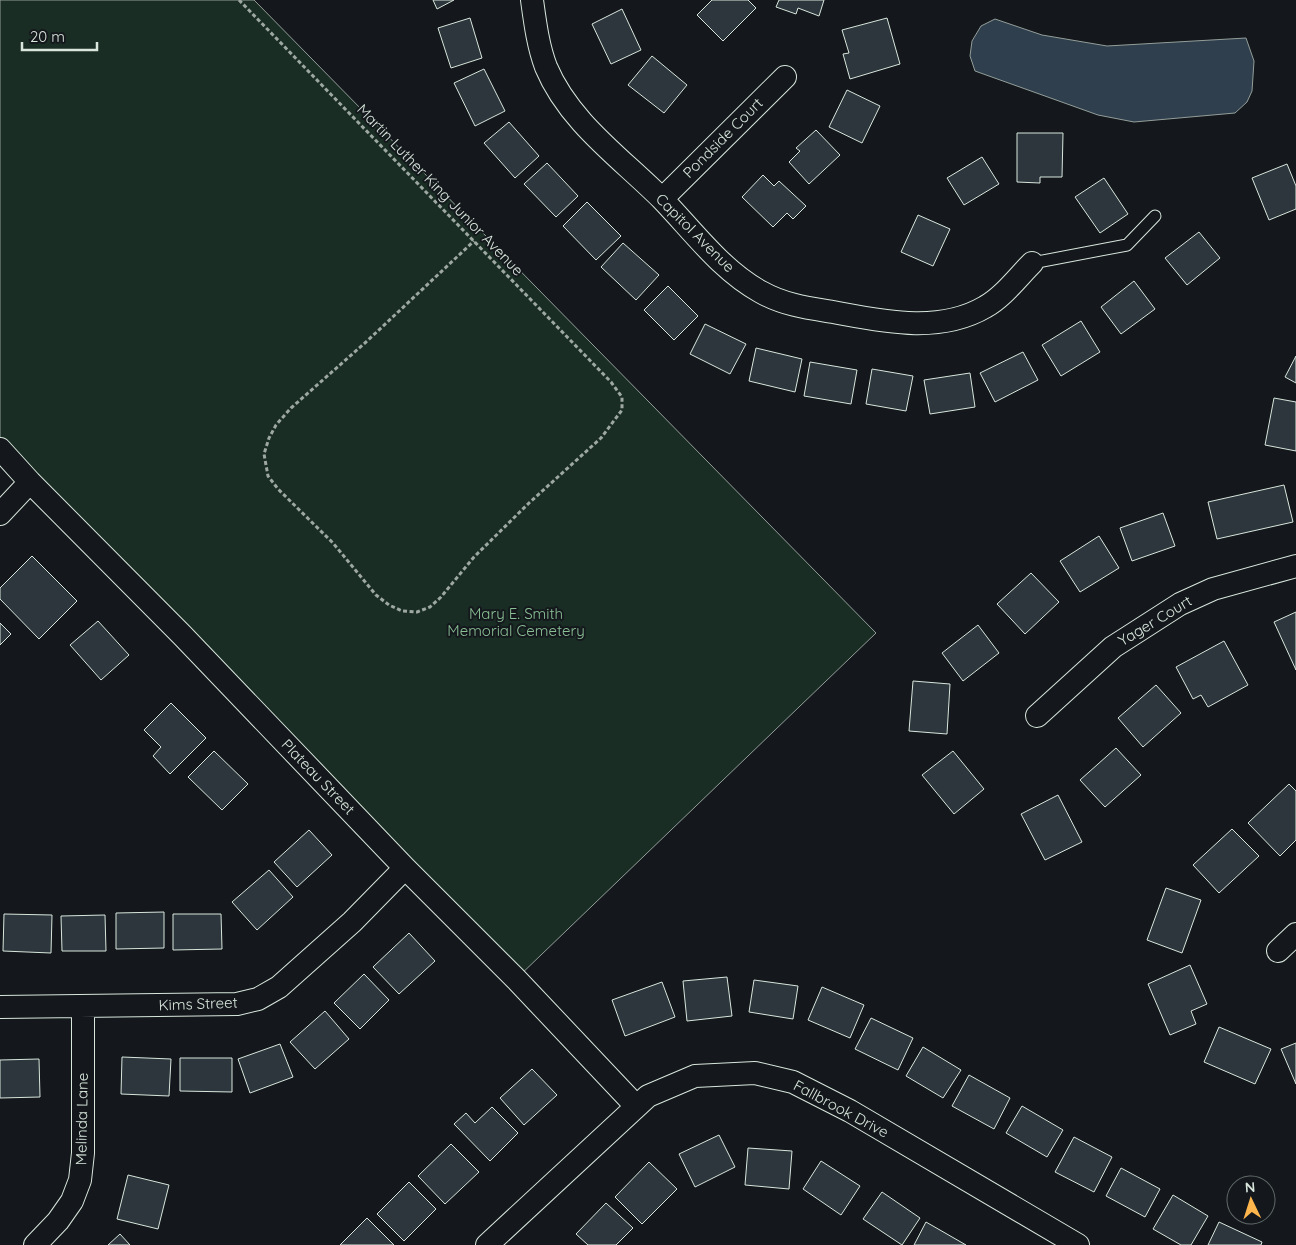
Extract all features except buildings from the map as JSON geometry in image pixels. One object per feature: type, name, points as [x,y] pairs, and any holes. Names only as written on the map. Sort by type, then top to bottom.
[{"type":"street","name":"Capitol Avenue","points":[[532,0],[537,36],[544,58],[558,91],[576,115],[627,167],[662,199],[702,244],[732,272],[760,292],[784,303],[862,317],[910,324],[942,321],[985,308],[1001,296],[1032,263]]},
{"type":"street","name":"Pondside Court","points":[[662,199],[785,77]]},
{"type":"street","name":"Plateau Street","points":[[0,449],[30,482],[182,635],[405,868],[516,979],[636,1106]]},
{"type":"street","points":[[0,514],[30,482]]},
{"type":"street","name":"Yager Court","points":[[1037,716],[1113,646],[1180,604],[1213,589],[1296,566]]},
{"type":"street","name":"Kims Street","points":[[0,1007],[237,1004],[258,999],[279,987],[305,965],[366,908],[405,868]]},
{"type":"street","points":[[1278,950],[1296,934]]},
{"type":"street","name":"Melinda Lane","points":[[35,1245],[58,1221],[72,1201],[80,1180],[83,1152],[83,1007]]},
{"type":"street","name":"Fallbrook Drive","points":[[488,1245],[648,1096],[695,1076],[755,1073],[794,1082],[850,1111],[1078,1245]]},
{"type":"lane","points":[[1032,263],[1127,245],[1155,216]]},
{"type":"path","name":"Martin Luther King Junior Avenue","points":[[239,0],[474,240],[611,382],[622,397],[622,410],[601,438],[529,503],[474,557],[441,597],[430,607],[417,612],[402,611],[389,605],[376,595],[333,543],[278,489],[268,476],[264,454],[276,425],[291,408],[366,342],[474,240]]},
{"type":"green space","name":"Mary E. Smith Memorial Cemetery","points":[[0,0],[254,0],[876,633],[516,979],[0,449]]},
{"type":"water","points":[[995,19],[1042,35],[1107,46],[1246,38],[1254,61],[1252,91],[1247,102],[1235,113],[1134,122],[1098,115],[975,71],[970,56],[972,41],[981,26]]}]
